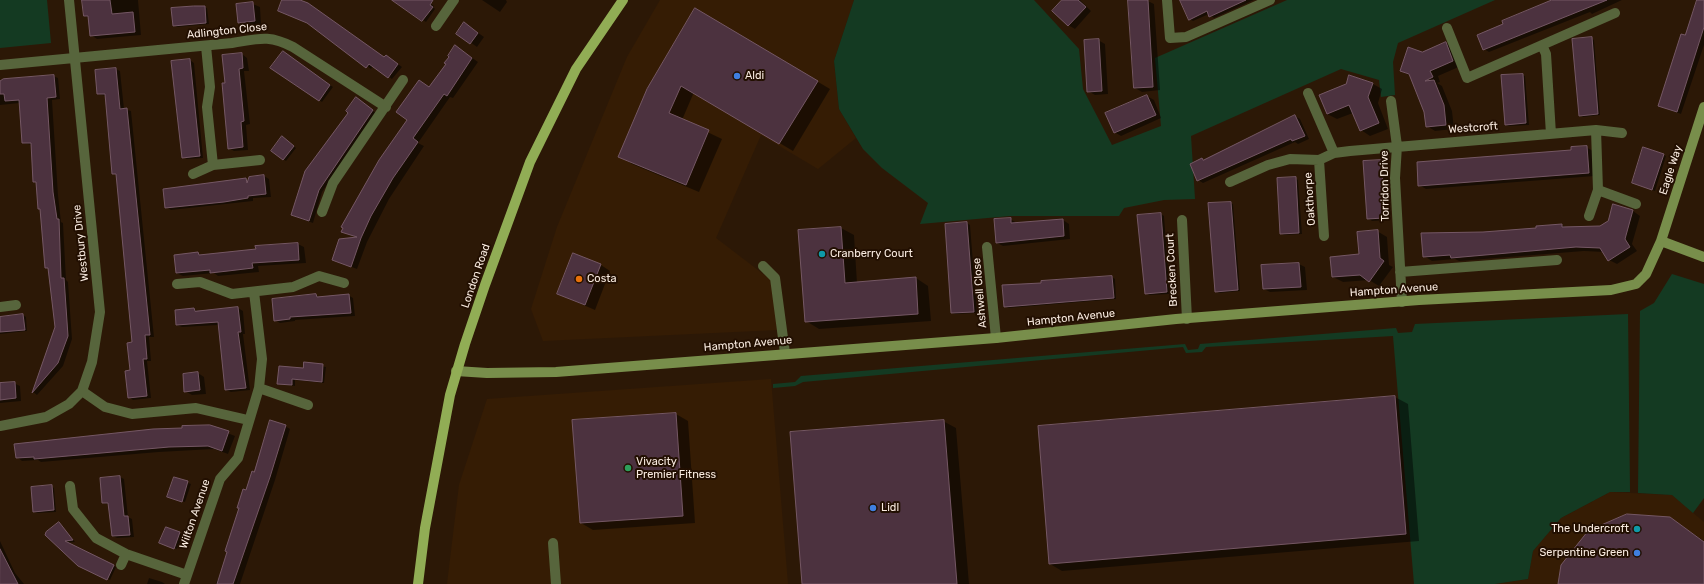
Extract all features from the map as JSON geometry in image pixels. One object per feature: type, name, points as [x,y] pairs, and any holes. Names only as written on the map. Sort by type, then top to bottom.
[{"type":"main road","name":"London Road","points":[[418,584],[425,528],[456,371],[485,286],[530,162],[576,69],[623,0]]},
{"type":"street","name":"Westbury Drive","points":[[69,0],[100,312],[92,362],[82,392]]},
{"type":"street","points":[[436,26],[454,0]]},
{"type":"street","points":[[1167,0],[1170,38],[1186,37],[1270,0]]},
{"type":"street","points":[[1447,28],[1467,78],[1615,14]]},
{"type":"street","name":"Adlington Close","points":[[0,65],[206,46],[262,38],[278,39],[293,47],[386,107]]},
{"type":"street","points":[[1542,45],[1546,54],[1551,134]]},
{"type":"street","points":[[206,46],[210,87],[207,107],[213,165]]},
{"type":"street","points":[[322,212],[333,183],[403,80]]},
{"type":"street","points":[[1308,93],[1334,153]]},
{"type":"street","name":"Torridon Drive","points":[[1391,100],[1397,146],[1395,178],[1402,302]]},
{"type":"street","name":"Eagle Way","points":[[1662,241],[1704,107]]},
{"type":"street","points":[[1589,216],[1598,190],[1596,130]]},
{"type":"street","name":"Westcroft","points":[[1397,146],[1596,130],[1622,133]]},
{"type":"street","name":"Oakthorpe","points":[[1230,182],[1268,165],[1290,159],[1319,160],[1334,153],[1397,146]]},
{"type":"street","points":[[193,174],[213,165],[260,160]]},
{"type":"street","name":"Oakthorpe","points":[[1319,160],[1324,236]]},
{"type":"street","points":[[1598,190],[1636,204]]},
{"type":"street","name":"Brecken Court","points":[[1182,220],[1187,319]]},
{"type":"street","points":[[1662,241],[1704,257]]},
{"type":"street","name":"Hampton Avenue","points":[[456,371],[487,373],[556,372],[785,353],[996,338],[1187,319],[1402,302],[1610,290],[1636,284],[1646,274],[1662,241]]},
{"type":"street","name":"Ashwell Close","points":[[988,247],[996,338]]},
{"type":"street","points":[[1400,272],[1557,260]]},
{"type":"street","points":[[763,266],[775,278],[785,353]]},
{"type":"street","points":[[178,284],[200,282],[232,294],[293,287],[319,276],[344,283]]},
{"type":"street","name":"Wilton Avenue","points":[[186,580],[220,479],[238,458],[248,420],[259,388],[262,359],[254,292]]},
{"type":"street","points":[[0,307],[16,305]]},
{"type":"street","points":[[259,388],[308,405]]},
{"type":"street","points":[[0,426],[46,417],[69,404],[82,392],[105,407],[132,414],[196,408],[248,420]]},
{"type":"street","points":[[70,486],[73,509],[96,538],[126,554],[186,580]]},
{"type":"street","points":[[553,543],[556,584]]},
{"type":"street","points":[[122,565],[126,554]]},
{"type":"shaded area","points":[[660,0],[854,0],[834,61],[839,109],[856,138],[818,169],[761,135],[716,238],[771,280],[777,330],[543,341],[531,309],[557,227],[627,57]]},
{"type":"shaded area","points":[[771,379],[788,584],[447,584],[459,485],[487,399]]},
{"type":"shaded area","name":"Serpentine Green","points":[[1610,492],[1672,495],[1704,522],[1704,584],[1495,584],[1528,579],[1533,551],[1561,518]]},
{"type":"green space","points":[[0,0],[47,0],[51,43],[0,48]]},
{"type":"green space","points":[[854,0],[1034,0],[1079,49],[1083,89],[1112,145],[1161,126],[1155,58],[1287,0],[1495,0],[1398,43],[1393,62],[1395,95],[1381,97],[1379,80],[1341,69],[1191,136],[1195,199],[1164,200],[1124,208],[1119,216],[1010,216],[920,224],[928,203],[882,168],[863,149],[839,109],[834,61]]},
{"type":"green space","points":[[1672,274],[1704,284],[1704,498],[1693,513],[1672,495],[1638,493],[1640,311],[1654,303]]},
{"type":"green space","points":[[1628,314],[1630,492],[1610,492],[1561,518],[1533,551],[1528,579],[1495,584],[1414,584],[1393,336],[1206,347],[1202,352],[1186,353],[1183,347],[803,382],[795,386],[773,388],[773,384],[795,382],[801,376],[1185,344],[1188,350],[1198,349],[1200,344],[1396,328],[1398,333],[1412,332],[1415,324]]},
{"type":"building","points":[[82,0],[110,0],[112,14],[133,12],[135,32],[90,36],[88,16],[84,16]]},
{"type":"building","points":[[282,0],[300,0],[308,3],[384,57],[386,55],[398,64],[388,78],[369,64],[366,68],[307,23],[278,11]]},
{"type":"building","points":[[392,0],[433,0],[430,5],[433,7],[422,21]]},
{"type":"building","points":[[1062,0],[1078,0],[1086,7],[1068,26],[1052,11]]},
{"type":"building","points":[[1128,0],[1148,0],[1153,87],[1134,88]]},
{"type":"building","points":[[1180,0],[1246,0],[1209,17],[1207,11],[1189,20]]},
{"type":"building","points":[[1552,0],[1607,0],[1483,50],[1477,35],[1503,24],[1502,21]]},
{"type":"building","points":[[1697,0],[1704,0],[1704,27],[1677,112],[1658,106],[1681,34],[1685,35]]},
{"type":"building","points":[[253,2],[255,21],[238,23],[236,4]]},
{"type":"building","points":[[205,6],[206,23],[173,26],[171,8]]},
{"type":"building","name":"Aldi","points":[[695,8],[818,81],[779,144],[681,86],[669,113],[709,130],[686,185],[618,157],[647,89]]},
{"type":"building","points":[[464,22],[478,33],[470,44],[456,34]]},
{"type":"building","points":[[1592,37],[1598,114],[1579,116],[1572,39]]},
{"type":"building","points":[[1099,39],[1102,91],[1087,92],[1084,40]]},
{"type":"building","points":[[1446,42],[1453,61],[1430,71],[1433,77],[1425,81],[1434,80],[1444,105],[1446,125],[1426,127],[1424,112],[1409,74],[1400,71],[1408,47],[1422,52]]},
{"type":"building","points":[[455,45],[472,58],[447,96],[444,94],[413,138],[418,142],[393,178],[371,216],[361,238],[351,267],[332,260],[339,239],[357,237],[341,232],[343,228],[341,227],[379,160],[407,120],[396,112],[419,80],[429,87],[446,64],[444,63]]},
{"type":"building","points":[[283,51],[330,85],[319,101],[270,68]]},
{"type":"building","points":[[242,53],[243,68],[239,69],[244,121],[241,122],[243,147],[228,149],[222,83],[225,83],[222,55]]},
{"type":"building","points":[[190,59],[200,156],[182,158],[171,61]]},
{"type":"building","points":[[116,68],[120,109],[127,108],[150,335],[145,335],[147,359],[143,359],[147,396],[128,398],[125,371],[130,370],[127,343],[132,342],[116,174],[112,174],[105,94],[97,94],[95,70]]},
{"type":"building","points":[[1523,74],[1526,123],[1505,125],[1501,75]]},
{"type":"building","points":[[54,75],[56,97],[47,98],[53,192],[57,219],[59,219],[61,278],[64,278],[68,336],[58,363],[32,393],[55,327],[48,268],[45,268],[36,182],[33,182],[31,143],[22,143],[19,100],[5,101],[4,94],[0,94],[0,81],[3,79]]},
{"type":"building","points":[[1349,75],[1373,83],[1368,97],[1379,123],[1360,131],[1349,105],[1327,114],[1319,95],[1346,84]]},
{"type":"building","points":[[1147,95],[1156,115],[1114,133],[1105,113]]},
{"type":"building","points":[[356,97],[373,110],[319,190],[309,221],[291,215],[305,171],[348,113],[346,111]]},
{"type":"building","points":[[1295,115],[1305,136],[1292,141],[1291,139],[1197,181],[1190,164],[1202,158],[1203,160]]},
{"type":"building","points":[[282,136],[294,146],[283,160],[271,151]]},
{"type":"building","points":[[1587,146],[1589,173],[1418,186],[1417,162],[1571,150],[1571,147]]},
{"type":"building","points":[[1643,147],[1664,154],[1652,190],[1632,183]]},
{"type":"building","points":[[1382,160],[1384,218],[1367,219],[1363,161]]},
{"type":"building","points":[[264,175],[266,194],[248,196],[248,198],[224,202],[165,208],[163,189],[246,178],[247,183],[249,177]]},
{"type":"building","points":[[1296,177],[1299,233],[1280,234],[1277,178]]},
{"type":"building","points":[[1231,202],[1238,290],[1215,292],[1208,203]]},
{"type":"building","points":[[1613,204],[1633,210],[1625,239],[1630,247],[1608,261],[1600,248],[1576,247],[1451,258],[1450,255],[1423,257],[1421,233],[1483,232],[1536,228],[1536,226],[1562,224],[1562,227],[1600,226],[1608,221]]},
{"type":"building","points":[[1161,213],[1167,292],[1145,294],[1137,215]]},
{"type":"building","points":[[1011,218],[1011,223],[1063,219],[1064,236],[996,243],[994,219]]},
{"type":"building","points":[[967,222],[974,312],[951,313],[945,224]]},
{"type":"building","name":"Cranberry Court","points":[[841,227],[845,283],[916,277],[918,314],[805,322],[798,230]]},
{"type":"building","points":[[1378,230],[1380,258],[1384,261],[1369,282],[1360,275],[1332,277],[1330,257],[1359,254],[1357,232]]},
{"type":"building","points":[[298,243],[299,260],[252,263],[253,268],[210,273],[210,270],[176,273],[174,255],[198,252],[199,255],[256,249],[255,246]]},
{"type":"building","name":"Costa","points":[[573,253],[601,264],[585,305],[557,294]]},
{"type":"building","points":[[1299,263],[1301,287],[1263,289],[1261,265]]},
{"type":"building","points":[[1112,276],[1114,298],[1004,307],[1002,285]]},
{"type":"building","points":[[316,294],[317,297],[349,294],[351,313],[290,317],[290,319],[274,321],[272,299]]},
{"type":"building","points":[[238,307],[241,332],[238,332],[246,388],[225,390],[218,322],[176,325],[175,310],[194,308],[195,311]]},
{"type":"building","points":[[23,314],[25,330],[0,332],[0,317]]},
{"type":"building","points":[[304,362],[323,364],[322,382],[292,379],[292,385],[277,384],[279,366],[303,368]]},
{"type":"building","points":[[198,372],[200,390],[184,392],[183,374]]},
{"type":"building","points":[[15,382],[16,398],[0,400],[0,383]]},
{"type":"building","points":[[1395,396],[1406,534],[1049,564],[1038,426]]},
{"type":"building","name":"Vivacity Premier Fitness","points":[[676,413],[683,516],[580,523],[572,420]]},
{"type":"building","points":[[270,420],[286,425],[270,477],[233,584],[217,584],[243,489],[246,490],[252,471],[254,472]]},
{"type":"building","name":"Lidl","points":[[944,420],[957,584],[802,584],[790,432]]},
{"type":"building","points":[[210,425],[229,431],[222,451],[208,446],[169,447],[34,459],[34,457],[16,458],[14,444],[153,429],[182,428],[182,426]]},
{"type":"building","points":[[120,476],[124,516],[128,516],[130,535],[112,536],[108,503],[102,503],[100,478]]},
{"type":"building","points":[[174,477],[188,481],[182,502],[167,497]]},
{"type":"building","points":[[52,485],[54,510],[33,512],[31,487]]},
{"type":"building","name":"Serpentine Green","points":[[1627,514],[1670,517],[1704,542],[1704,584],[1558,584],[1561,565],[1588,531]]},
{"type":"building","points":[[59,522],[73,540],[65,541],[114,565],[107,580],[78,566],[45,535],[46,532]]},
{"type":"building","points":[[166,527],[180,532],[174,549],[159,543]]},
{"type":"building","points":[[0,549],[18,584],[0,584]]},
{"type":"place","name":"Aldi","points":[[737,76]]},
{"type":"place","name":"Cranberry Court","points":[[822,254]]},
{"type":"place","name":"Costa","points":[[579,279]]},
{"type":"place","name":"Vivacity Premier Fitness","points":[[628,468]]},
{"type":"place","name":"Lidl","points":[[873,508]]},
{"type":"place","name":"The Undercroft","points":[[1637,529]]},
{"type":"place","name":"Serpentine Green","points":[[1637,553]]}]
